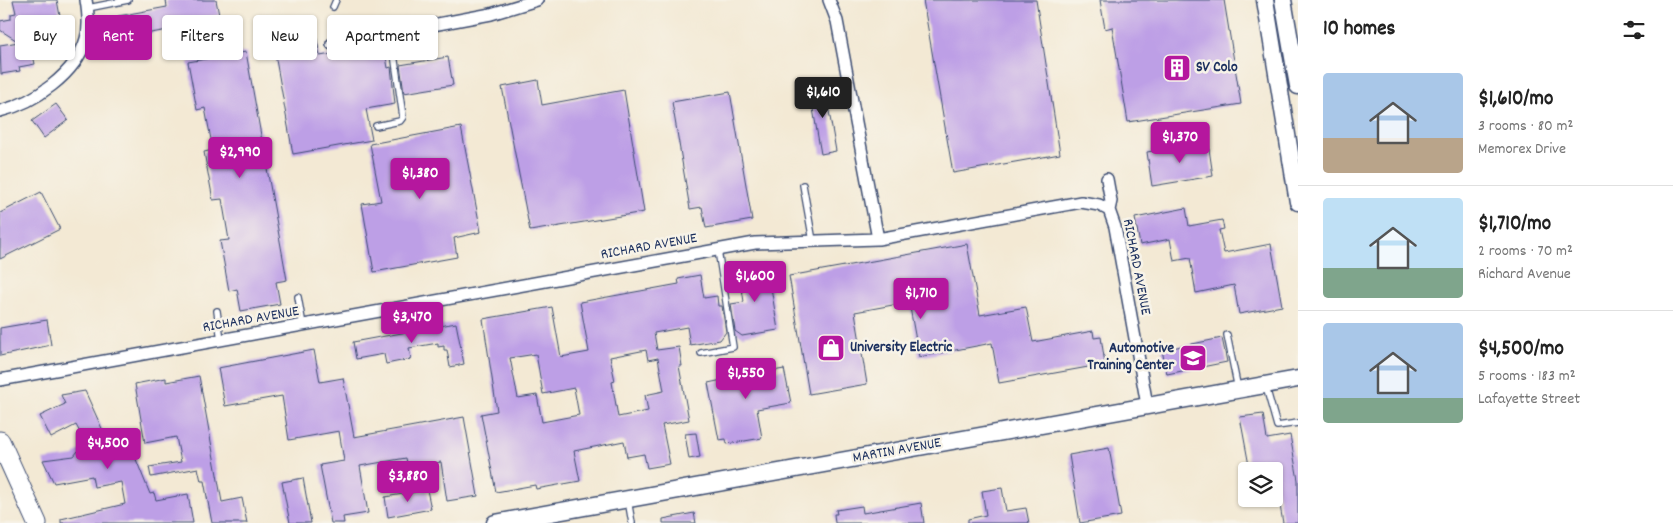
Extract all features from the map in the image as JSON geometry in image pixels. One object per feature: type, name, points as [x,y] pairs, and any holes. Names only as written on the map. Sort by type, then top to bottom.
[{"type":"main road","points":[[0,441],[37,523]]},
{"type":"main road","points":[[15,472],[26,523]]},
{"type":"street","points":[[438,24],[491,14],[537,0]]},
{"type":"street","points":[[829,0],[838,21],[878,239]]},
{"type":"street","points":[[1265,0],[1298,202]]},
{"type":"street","points":[[1283,0],[1298,86]]},
{"type":"street","points":[[0,111],[26,102],[71,67],[80,55],[86,38],[87,4]]},
{"type":"street","points":[[1107,179],[1111,201],[1109,210]]},
{"type":"street","name":"RICHARD AVENUE","points":[[0,380],[718,250],[755,244],[878,239],[1081,202],[1099,205],[1109,210],[1115,228],[1147,405]]},
{"type":"street","name":"MARTIN AVENUE","points":[[495,523],[1298,379]]},
{"type":"lane","points":[[87,4],[128,0]]},
{"type":"lane","points":[[333,7],[336,0]]},
{"type":"lane","points":[[376,126],[400,121],[403,117],[395,60]]},
{"type":"lane","points":[[803,185],[813,241]]},
{"type":"lane","points":[[701,353],[732,347],[718,250]]},
{"type":"lane","points":[[298,296],[303,325]]},
{"type":"lane","points":[[216,311],[222,340]]},
{"type":"lane","points":[[1227,335],[1238,390]]},
{"type":"lane","points":[[1266,385],[1277,426],[1298,423]]},
{"type":"lane","points":[[627,499],[632,523]]},
{"type":"building","points":[[13,0],[57,0],[60,15],[15,15],[15,39],[0,30],[0,21],[11,19],[11,14],[16,13]]},
{"type":"building","points":[[166,0],[216,0],[219,15],[162,15],[162,31],[152,33],[152,15],[123,15],[167,7]]},
{"type":"building","points":[[923,0],[1036,0],[1060,154],[953,173]]},
{"type":"building","name":"SV Colo","points":[[1100,0],[1224,0],[1241,104],[1128,122],[1112,27],[1105,29]]},
{"type":"building","points":[[317,40],[320,56],[327,55],[327,60],[387,60],[388,68],[391,67],[395,104],[366,109],[372,140],[293,154],[276,60],[317,60]]},
{"type":"building","points":[[15,43],[15,60],[34,60],[35,64],[19,67],[20,71],[1,74],[0,45]]},
{"type":"building","points":[[246,52],[287,280],[276,282],[280,304],[241,311],[237,289],[229,291],[220,241],[229,240],[222,199],[213,200],[204,152],[213,150],[205,108],[197,110],[188,62],[200,60],[243,60],[243,53]]},
{"type":"building","points":[[448,57],[453,85],[404,93],[400,65]]},
{"type":"building","points":[[538,80],[542,105],[624,90],[644,212],[530,231],[502,87]]},
{"type":"building","points":[[824,83],[836,151],[821,154],[809,86]]},
{"type":"building","points":[[730,92],[752,220],[706,228],[702,207],[690,209],[672,102]]},
{"type":"building","points":[[56,104],[68,120],[44,138],[32,121]]},
{"type":"building","points":[[461,127],[481,232],[454,238],[457,257],[374,272],[362,204],[381,201],[370,144]]},
{"type":"building","points":[[1208,142],[1213,176],[1152,186],[1147,152]]},
{"type":"building","points":[[41,192],[60,229],[0,259],[0,213]]},
{"type":"building","points":[[1186,208],[1189,226],[1222,220],[1224,229],[1219,230],[1224,253],[1271,244],[1282,306],[1239,314],[1234,285],[1196,293],[1190,258],[1174,261],[1170,239],[1140,245],[1135,218]]},
{"type":"building","points":[[967,244],[980,315],[1026,307],[1033,342],[1093,331],[1094,338],[1101,337],[1105,364],[999,383],[992,343],[919,357],[909,302],[855,312],[867,384],[809,394],[789,276]]},
{"type":"building","points":[[767,263],[778,330],[742,336],[735,331],[731,304],[744,302],[739,268]]},
{"type":"building","points":[[700,275],[704,298],[717,296],[718,306],[722,306],[726,332],[720,340],[690,345],[687,327],[654,333],[657,350],[679,347],[682,366],[679,366],[689,420],[662,425],[670,464],[647,468],[644,454],[627,457],[624,441],[574,451],[580,481],[536,489],[535,485],[496,492],[481,414],[497,411],[483,319],[552,307],[561,357],[589,352],[580,302],[679,284],[678,279]],"holes":[[[646,350],[648,360],[658,358],[664,391],[645,395],[648,411],[618,417],[612,382],[615,381],[610,357]],[[536,354],[543,394],[574,388],[579,415],[542,422],[537,395],[518,398],[510,358]]]},
{"type":"building","points":[[47,320],[51,345],[0,356],[0,328]]},
{"type":"building","points":[[456,323],[464,364],[450,367],[447,350],[444,350],[444,346],[438,347],[438,343],[409,348],[411,359],[386,364],[384,354],[356,359],[353,342]]},
{"type":"building","points":[[1222,338],[1227,362],[1167,374],[1162,350]]},
{"type":"building","points":[[314,350],[320,382],[343,378],[354,437],[464,417],[478,496],[447,501],[441,462],[408,468],[406,458],[360,466],[368,513],[343,517],[344,523],[331,523],[320,465],[344,461],[339,431],[289,440],[282,396],[225,406],[218,368]]},
{"type":"building","points":[[754,360],[757,374],[784,369],[791,403],[757,409],[762,438],[727,444],[726,439],[719,440],[708,383],[727,379],[725,365]]},
{"type":"building","points":[[199,376],[222,502],[242,498],[247,523],[212,523],[204,481],[201,481],[198,468],[151,477],[149,467],[181,462],[176,437],[145,443],[135,384],[166,378],[166,382]]},
{"type":"building","points":[[85,391],[109,444],[127,437],[150,494],[154,493],[156,500],[188,494],[193,523],[61,523],[61,519],[125,504],[121,482],[94,487],[92,476],[54,483],[43,460],[74,456],[78,451],[89,449],[76,425],[51,438],[40,416],[65,404],[61,395]]},
{"type":"building","points":[[1263,414],[1267,439],[1290,435],[1298,480],[1298,523],[1283,523],[1280,507],[1283,507],[1283,462],[1248,462],[1240,417]]},
{"type":"building","points":[[696,433],[700,457],[689,459],[685,434]]},
{"type":"building","points":[[1109,448],[1121,516],[1080,523],[1069,455]]},
{"type":"building","points":[[303,478],[311,523],[290,523],[282,482]]},
{"type":"building","points":[[1002,488],[1006,511],[1026,508],[1029,523],[968,523],[968,519],[986,515],[982,491]]},
{"type":"building","points":[[427,490],[431,509],[388,517],[385,497]]},
{"type":"building","points":[[921,503],[924,523],[835,523],[834,514],[837,514],[836,510],[862,506],[863,513]]},
{"type":"building","points":[[694,513],[696,523],[663,523],[663,519]]},
{"type":"place","name":"SV Colo","points":[[1177,68]]},
{"type":"place","name":"University Electric","points":[[831,348]]},
{"type":"place","name":"Automotive Training Center","points":[[1193,358]]}]
